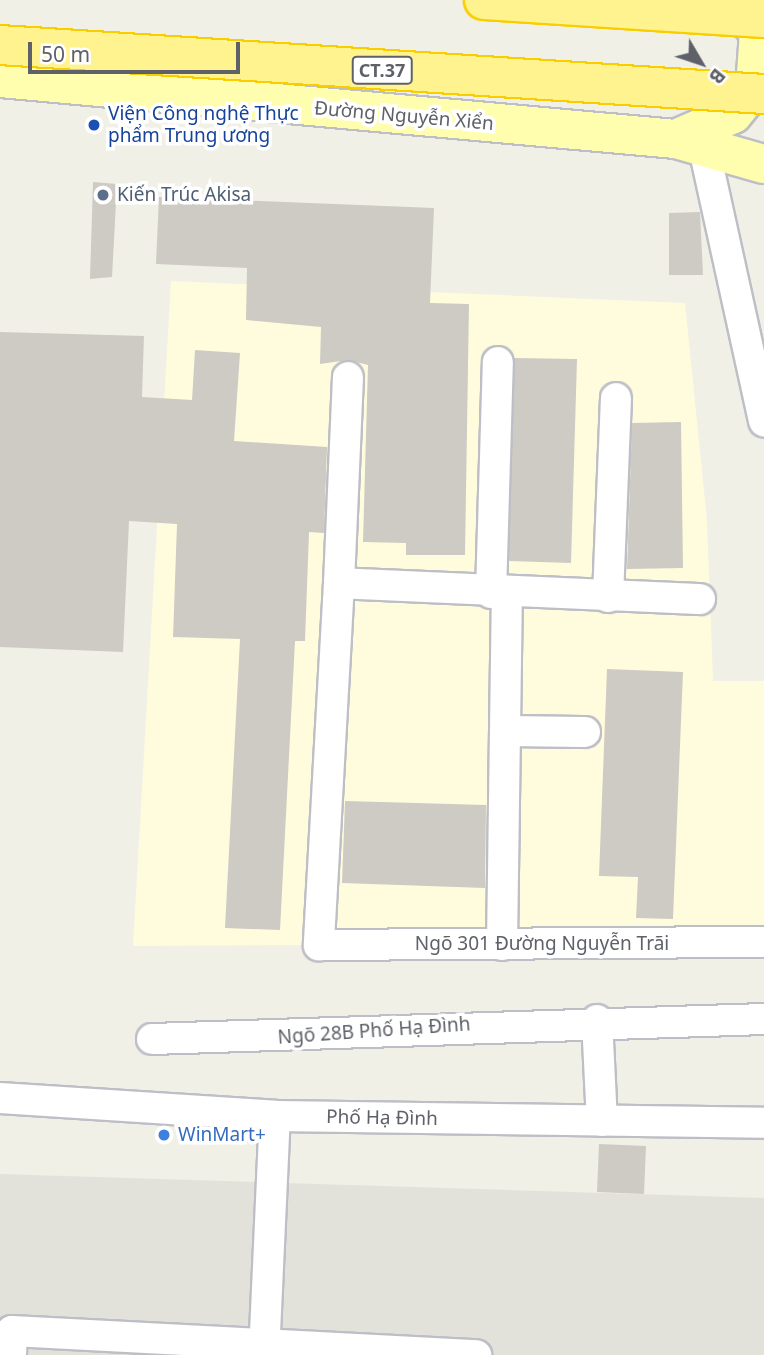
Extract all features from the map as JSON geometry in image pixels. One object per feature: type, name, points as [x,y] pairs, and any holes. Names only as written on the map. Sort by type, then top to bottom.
[{"type":"highway","points":[[484,0],[764,18]]},
{"type":"highway","name":"CT.37","points":[[0,45],[764,94]]},
{"type":"main road","points":[[690,144],[733,114],[755,87],[759,33],[733,0]]},
{"type":"main road","name":"Đường Nguyễn Xiển","points":[[0,78],[690,144],[764,164]]},
{"type":"street","points":[[690,144],[764,422]]},
{"type":"street","points":[[498,362],[499,593],[506,731],[502,945]]},
{"type":"street","points":[[348,377],[340,583],[499,593],[700,598]]},
{"type":"street","points":[[608,597],[616,398]]},
{"type":"street","name":"Ngõ 301 Đường Nguyễn Trãi","points":[[340,583],[319,945],[764,942]]},
{"type":"street","points":[[506,731],[585,732]]},
{"type":"street","name":"Ngõ 28B Phố Hạ Đình","points":[[152,1039],[355,1036],[597,1020],[764,1019]]},
{"type":"street","points":[[597,1020],[602,1121]]},
{"type":"street","name":"Phố Hạ Đình","points":[[0,1098],[275,1116],[764,1123]]},
{"type":"street","points":[[265,1348],[275,1116]]},
{"type":"street","points":[[11,1355],[12,1331],[265,1348],[476,1355]]},
{"type":"shaded area","points":[[171,281],[685,303],[707,521],[713,681],[764,681],[764,942],[133,946]]},
{"type":"shaded area","points":[[0,1174],[764,1198],[764,1355],[0,1355]]},
{"type":"building","points":[[93,182],[117,184],[112,277],[90,279]]},
{"type":"building","points":[[159,197],[434,208],[430,303],[469,304],[465,555],[406,555],[406,543],[363,542],[368,365],[348,360],[320,364],[321,327],[246,320],[247,268],[156,264]]},
{"type":"building","points":[[700,212],[703,275],[669,275],[669,213]]},
{"type":"building","points":[[0,332],[144,336],[142,397],[192,400],[195,350],[240,353],[234,441],[327,447],[324,533],[309,532],[305,641],[295,641],[280,930],[225,928],[240,639],[173,637],[177,524],[129,521],[123,652],[0,647]]},
{"type":"building","points":[[514,358],[577,359],[571,563],[509,561]]},
{"type":"building","points":[[681,422],[683,568],[627,569],[632,423]]},
{"type":"building","points":[[607,669],[683,672],[673,919],[636,918],[638,877],[599,876]]},
{"type":"building","points":[[345,801],[486,805],[485,888],[342,883]]},
{"type":"building","points":[[599,1144],[646,1146],[644,1194],[597,1192]]},
{"type":"place","name":"Viện Công nghệ Thực phẩm Trung ương","points":[[94,125]]},
{"type":"place","name":"Kiến Trúc Akisa","points":[[103,195]]},
{"type":"place","name":"WinMart+","points":[[164,1135]]}]
